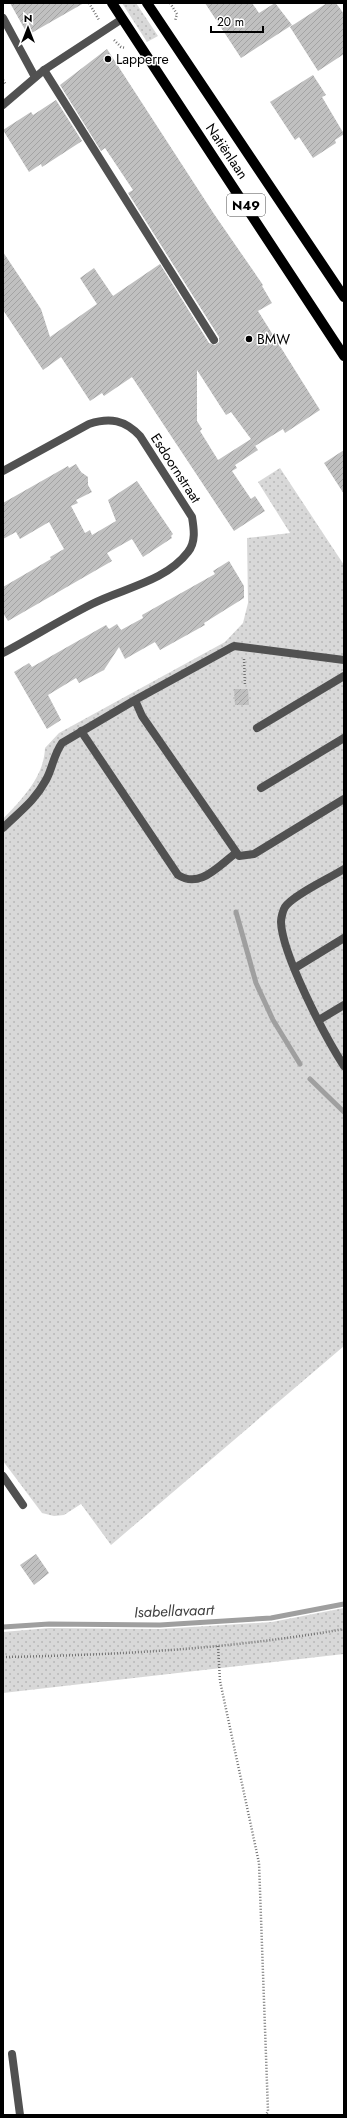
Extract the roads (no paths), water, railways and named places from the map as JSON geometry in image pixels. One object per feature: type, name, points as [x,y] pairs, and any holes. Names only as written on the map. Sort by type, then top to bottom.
[{"type":"main road","name":"Natiënlaan","points":[[112,3],[344,356]]},
{"type":"main road","name":"Natiënlaan","points":[[146,3],[344,297]]},
{"type":"street","points":[[3,18],[35,77]]},
{"type":"street","points":[[3,105],[15,97],[44,70],[122,19]]},
{"type":"street","points":[[44,70],[214,340]]},
{"type":"street","name":"Esdoornstraat","points":[[3,471],[89,424],[103,420],[118,421],[132,428],[140,436],[192,517],[194,528],[194,540],[189,551],[181,560],[168,569],[133,588],[92,604],[3,652]]},
{"type":"street","points":[[3,828],[31,803],[46,778],[54,754],[62,743],[135,700],[234,646],[344,660]]},
{"type":"street","points":[[257,728],[344,676]]},
{"type":"street","points":[[135,700],[142,716],[239,856],[254,854],[344,799]]},
{"type":"street","points":[[81,731],[178,875],[185,880],[195,881],[203,878],[236,853]]},
{"type":"street","points":[[261,788],[344,738]]},
{"type":"street","points":[[344,870],[285,907],[280,921],[285,944],[304,991],[344,1066]]},
{"type":"street","points":[[295,968],[344,938]]},
{"type":"street","points":[[319,1020],[344,1005]]},
{"type":"street","points":[[3,1476],[23,1505]]},
{"type":"street","points":[[12,2054],[20,2115]]},
{"type":"waterway","points":[[236,912],[256,983],[273,1020],[300,1064]]},
{"type":"waterway","points":[[310,1079],[344,1112]]},
{"type":"waterway","name":"Isabellavaart","points":[[3,1627],[49,1624],[160,1625],[271,1618],[344,1604]]},
{"type":"place","name":"Lapperre","points":[[108,59]]},
{"type":"place","name":"BMW","points":[[249,339]]}]
